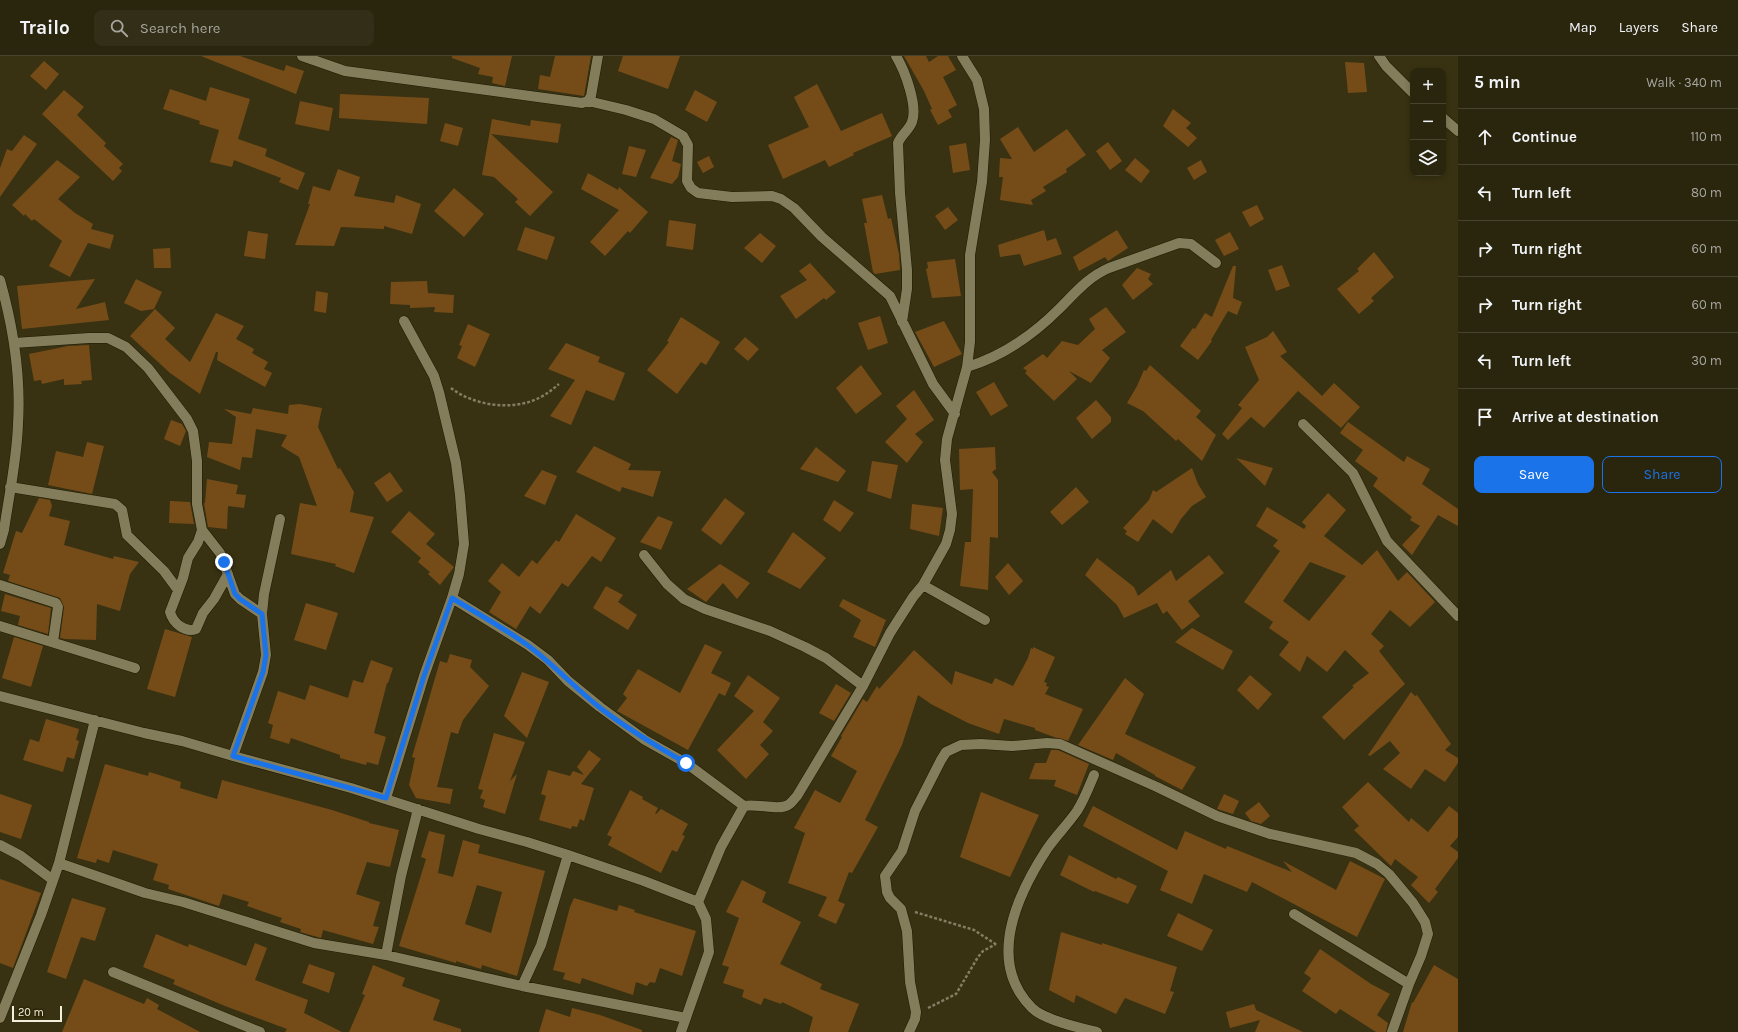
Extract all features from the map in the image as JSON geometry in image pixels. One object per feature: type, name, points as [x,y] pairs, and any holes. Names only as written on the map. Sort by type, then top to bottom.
[{"type":"street","points":[[302,56],[345,71],[427,81],[565,102],[582,104],[588,101],[626,110],[654,119],[683,136],[688,145],[687,181],[691,188],[698,192],[732,197],[772,196],[781,199],[794,208],[822,236],[890,296],[933,384],[955,414]]},
{"type":"street","points":[[588,101],[595,80],[598,56]]},
{"type":"street","points":[[896,56],[904,76],[914,110],[911,124],[901,136],[898,143],[900,193],[907,270],[907,289],[902,322]]},
{"type":"street","points":[[698,902],[721,847],[744,806],[752,804],[783,808],[789,805],[797,796],[863,686],[890,634],[922,585],[946,544],[952,514],[945,460],[947,439],[967,367],[971,327],[970,255],[982,182],[985,140],[984,109],[977,80],[962,56]]},
{"type":"street","points":[[1379,56],[1386,66],[1410,90]]},
{"type":"street","points":[[1446,120],[1458,130]]},
{"type":"street","points":[[967,367],[980,363],[1012,348],[1058,310],[1085,282],[1098,272],[1179,243],[1191,244],[1216,263]]},
{"type":"street","points":[[0,280],[14,343],[18,392],[18,425],[10,487],[0,544]]},
{"type":"street","points":[[386,798],[424,676],[452,598],[459,574],[464,544],[462,514],[454,456],[446,417],[434,376],[404,321]]},
{"type":"street","points":[[14,343],[108,338],[126,347],[148,368],[187,419],[193,431],[197,461],[197,504],[202,530],[220,554],[235,594],[262,614]]},
{"type":"street","points":[[1303,424],[1353,473],[1378,524],[1392,546],[1458,616]]},
{"type":"street","points":[[10,487],[115,504],[122,510],[127,535],[164,571],[178,590]]},
{"type":"street","points":[[233,756],[263,672],[266,655],[262,614],[264,594],[280,519]]},
{"type":"street","points":[[202,530],[198,542],[188,558],[183,578],[170,612],[171,617],[177,625],[184,629],[193,630],[196,628],[228,574]]},
{"type":"street","points":[[644,555],[667,584],[684,599],[705,609],[770,631],[805,647],[826,658],[863,686]]},
{"type":"street","points":[[0,584],[56,602],[58,613],[53,642]]},
{"type":"street","points":[[922,585],[984,620]]},
{"type":"street","points":[[452,598],[548,660],[568,682],[600,708],[645,740],[686,763],[744,806]]},
{"type":"street","points":[[0,626],[135,668]]},
{"type":"street","points":[[0,696],[144,733],[182,741],[386,798],[568,855],[644,881],[698,902],[706,919],[709,952],[681,1032]]},
{"type":"street","points":[[0,1018],[41,915],[53,880],[95,720]]},
{"type":"street","points":[[909,1032],[916,1016],[910,982],[907,931],[901,909],[890,898],[887,892],[885,876],[902,852],[915,811],[946,752],[961,745],[981,744],[1012,746],[1047,743],[1060,744],[1217,816],[1270,834],[1356,853],[1377,864],[1389,874],[1413,903],[1425,922],[1428,934],[1392,1032]]},
{"type":"street","points":[[1094,775],[1077,810],[1047,849],[1024,891],[1011,926],[1008,951],[1010,970],[1018,989],[1032,1009],[1058,1022],[1097,1032]]},
{"type":"street","points":[[386,955],[401,876],[418,809]]},
{"type":"street","points":[[0,845],[22,856],[53,880]]},
{"type":"street","points":[[522,986],[541,945],[568,855]]},
{"type":"street","points":[[58,863],[145,892],[183,902],[314,943],[386,955],[522,986],[686,1018]]},
{"type":"street","points":[[1294,914],[1409,984]]},
{"type":"street","points":[[113,972],[260,1032]]},
{"type":"path","points":[[434,376],[465,397],[496,405],[528,402],[548,393],[559,384]]},
{"type":"path","points":[[901,909],[921,913],[974,930],[1008,951]]},
{"type":"path","points":[[916,1016],[956,994],[978,957],[983,951],[996,944]]},
{"type":"building","points":[[201,56],[240,56],[284,71],[286,65],[304,71],[296,94]]},
{"type":"building","points":[[452,56],[512,56],[505,86],[492,83],[493,77],[478,74],[480,68],[452,58]]},
{"type":"building","points":[[555,56],[591,56],[584,96],[538,89],[540,75],[550,77]]},
{"type":"building","points":[[623,56],[680,56],[668,89],[618,71]]},
{"type":"building","points":[[904,56],[926,56],[929,62],[938,56],[948,56],[956,70],[943,77],[957,105],[948,110],[952,117],[938,125],[930,110],[932,109],[924,91]]},
{"type":"building","points":[[44,61],[59,74],[46,90],[30,76]]},
{"type":"building","points":[[1345,62],[1364,63],[1367,92],[1348,93]]},
{"type":"building","points":[[817,84],[841,131],[882,113],[892,136],[853,153],[854,155],[829,167],[825,160],[783,179],[768,145],[809,127],[794,97]]},
{"type":"building","points":[[210,87],[250,99],[238,139],[267,149],[265,156],[305,173],[298,190],[279,182],[281,178],[234,160],[232,167],[210,162],[219,130],[199,124],[200,121],[163,109],[170,89],[206,101]]},
{"type":"building","points":[[64,90],[84,107],[77,115],[106,143],[104,146],[123,164],[119,168],[122,171],[113,181],[42,114]]},
{"type":"building","points":[[695,90],[717,102],[707,122],[685,110]]},
{"type":"building","points":[[340,94],[429,98],[427,124],[339,118]]},
{"type":"building","points":[[300,101],[333,108],[329,131],[295,124]]},
{"type":"building","points":[[1173,109],[1191,123],[1186,128],[1197,138],[1188,147],[1163,126]]},
{"type":"building","points":[[492,119],[530,126],[531,120],[561,124],[558,143],[491,134],[553,192],[530,216],[515,202],[518,199],[494,177],[482,175]]},
{"type":"building","points":[[445,123],[463,128],[458,146],[440,141]]},
{"type":"building","points":[[1018,127],[1034,152],[1067,129],[1086,155],[1066,169],[1067,172],[1043,187],[1046,191],[1031,200],[1033,205],[1000,200],[1003,177],[999,177],[1000,158],[1012,159],[1000,139]]},
{"type":"building","points":[[24,135],[37,144],[0,197],[0,168],[7,149],[12,151]]},
{"type":"building","points":[[671,137],[678,140],[672,161],[681,164],[678,177],[672,184],[650,178]]},
{"type":"building","points":[[1108,142],[1122,161],[1110,170],[1096,151]]},
{"type":"building","points":[[966,143],[970,170],[953,173],[949,146]]},
{"type":"building","points":[[629,146],[646,150],[636,177],[622,174]]},
{"type":"building","points":[[709,156],[714,167],[703,173],[697,162]]},
{"type":"building","points":[[1135,158],[1150,171],[1141,183],[1125,170]]},
{"type":"building","points":[[57,160],[80,177],[58,199],[75,213],[93,224],[91,229],[114,235],[110,249],[88,243],[70,277],[49,266],[62,241],[34,219],[32,221],[25,214],[24,216],[12,205]]},
{"type":"building","points":[[1201,160],[1207,172],[1194,180],[1187,168]]},
{"type":"building","points":[[338,169],[360,177],[354,196],[394,203],[396,195],[421,204],[412,234],[384,226],[384,229],[341,227],[334,246],[295,245],[310,204],[308,204],[313,186],[330,191]]},
{"type":"building","points":[[588,173],[618,190],[619,187],[648,212],[630,233],[628,231],[605,256],[590,242],[619,210],[581,189]]},
{"type":"building","points":[[454,188],[484,214],[464,237],[434,211]]},
{"type":"building","points":[[882,195],[888,219],[891,218],[899,254],[900,270],[875,274],[873,272],[864,223],[867,223],[862,199]]},
{"type":"building","points":[[1257,205],[1264,219],[1250,227],[1242,212]]},
{"type":"building","points":[[948,207],[958,220],[945,230],[935,216]]},
{"type":"building","points":[[669,220],[696,224],[693,250],[666,246]]},
{"type":"building","points":[[525,227],[555,237],[547,260],[517,250]]},
{"type":"building","points":[[1044,230],[1047,241],[1056,238],[1062,254],[1024,266],[1020,254],[1000,257],[998,245]]},
{"type":"building","points":[[1117,230],[1128,248],[1108,261],[1105,257],[1079,271],[1073,257]]},
{"type":"building","points":[[248,231],[268,234],[265,259],[244,256]]},
{"type":"building","points":[[1230,232],[1239,249],[1224,256],[1215,240]]},
{"type":"building","points":[[760,233],[776,246],[762,263],[744,248]]},
{"type":"building","points":[[170,248],[171,268],[154,268],[153,249]]},
{"type":"building","points":[[1374,252],[1394,277],[1371,298],[1374,301],[1359,314],[1337,289],[1359,271],[1357,269]]},
{"type":"building","points":[[955,259],[961,296],[932,298],[926,269],[928,268],[927,262]]},
{"type":"building","points":[[810,263],[836,292],[826,300],[824,298],[796,319],[780,296],[807,280],[799,271]]},
{"type":"building","points":[[1282,265],[1290,286],[1276,291],[1268,270]]},
{"type":"building","points":[[1233,266],[1236,266],[1233,298],[1242,302],[1237,315],[1228,311],[1211,340],[1212,341],[1198,360],[1180,346],[1193,328],[1195,329],[1205,313],[1212,317]]},
{"type":"building","points":[[1137,268],[1151,274],[1148,279],[1153,284],[1133,300],[1122,285]]},
{"type":"building","points":[[95,279],[76,309],[105,302],[109,320],[22,329],[17,286]]},
{"type":"building","points":[[136,279],[162,292],[154,309],[141,311],[124,303]]},
{"type":"building","points":[[427,281],[428,293],[454,295],[453,313],[434,312],[435,307],[410,308],[410,305],[390,304],[391,282]]},
{"type":"building","points":[[316,291],[328,293],[326,313],[314,311]]},
{"type":"building","points":[[1106,307],[1126,332],[1102,350],[1110,358],[1091,383],[1069,371],[1077,379],[1054,401],[1025,373],[1027,371],[1023,368],[1043,354],[1047,358],[1062,341],[1078,345],[1095,329],[1089,319]]},
{"type":"building","points":[[155,309],[175,328],[165,339],[190,362],[216,313],[244,326],[236,339],[254,349],[252,353],[268,362],[264,369],[272,373],[265,387],[217,360],[218,352],[216,352],[200,394],[170,373],[130,336]]},
{"type":"building","points":[[880,316],[888,343],[868,350],[858,323]]},
{"type":"building","points":[[681,317],[720,342],[706,365],[701,362],[677,394],[647,370],[669,342],[667,341]]},
{"type":"building","points":[[944,321],[962,354],[934,367],[915,332]]},
{"type":"building","points":[[468,324],[490,334],[475,367],[457,358],[462,346],[459,345]]},
{"type":"building","points":[[1273,331],[1287,352],[1280,356],[1322,396],[1334,383],[1360,407],[1341,428],[1298,391],[1264,428],[1251,417],[1228,440],[1222,434],[1242,408],[1238,405],[1259,380],[1245,347],[1267,337]]},
{"type":"building","points":[[745,337],[759,349],[748,361],[734,349]]},
{"type":"building","points":[[566,343],[600,357],[598,362],[625,373],[614,401],[586,390],[571,425],[550,416],[575,380],[548,369]]},
{"type":"building","points":[[89,345],[92,380],[81,381],[82,384],[64,385],[64,379],[42,384],[41,380],[34,381],[29,354],[68,346]]},
{"type":"building","points":[[861,365],[882,394],[856,414],[836,388]]},
{"type":"building","points":[[1150,365],[1201,411],[1196,417],[1216,435],[1202,461],[1178,439],[1176,441],[1143,411],[1127,403],[1144,370],[1146,371]]},
{"type":"building","points":[[994,382],[1008,406],[991,416],[976,392]]},
{"type":"building","points":[[914,390],[934,420],[915,434],[923,442],[907,463],[885,442],[907,419],[896,406]]},
{"type":"building","points":[[1096,400],[1111,417],[1111,422],[1092,439],[1076,418]]},
{"type":"building","points":[[300,404],[322,408],[318,427],[338,469],[340,468],[354,492],[350,512],[374,517],[354,573],[335,566],[336,564],[291,554],[300,503],[317,506],[299,457],[281,446],[287,435],[256,429],[252,458],[242,457],[240,470],[207,457],[209,442],[232,444],[236,417],[224,409],[251,414],[253,408],[288,414],[289,405]]},
{"type":"building","points":[[171,420],[182,424],[186,431],[180,446],[164,439]]},
{"type":"building","points":[[1348,422],[1404,462],[1407,456],[1430,469],[1422,484],[1458,509],[1458,526],[1438,515],[1412,555],[1402,545],[1420,526],[1410,520],[1412,517],[1373,486],[1378,478],[1355,461],[1363,450],[1340,433]]},
{"type":"building","points":[[87,442],[104,446],[92,494],[48,485],[56,451],[83,457]]},
{"type":"building","points":[[594,446],[631,464],[628,470],[661,471],[653,497],[622,487],[620,492],[576,472]]},
{"type":"building","points":[[816,447],[846,471],[838,482],[800,469]]},
{"type":"building","points":[[995,447],[996,469],[992,472],[998,480],[998,538],[990,537],[988,590],[960,586],[965,542],[971,542],[973,489],[960,490],[959,449]]},
{"type":"building","points":[[1236,458],[1273,468],[1265,486]]},
{"type":"building","points":[[872,461],[898,465],[891,499],[867,491]]},
{"type":"building","points":[[1192,468],[1198,484],[1206,497],[1192,506],[1181,519],[1172,534],[1153,519],[1138,542],[1125,534],[1127,531],[1123,528],[1149,500],[1153,490],[1156,492]]},
{"type":"building","points":[[542,470],[557,476],[545,505],[524,496]]},
{"type":"building","points":[[390,472],[403,491],[387,502],[374,483]]},
{"type":"building","points":[[207,479],[238,485],[236,494],[246,495],[244,508],[228,506],[227,529],[208,527],[204,503]]},
{"type":"building","points":[[1076,487],[1089,502],[1062,525],[1050,512]]},
{"type":"building","points":[[1328,493],[1346,510],[1324,536],[1362,565],[1377,550],[1398,581],[1407,572],[1435,602],[1410,627],[1390,610],[1371,634],[1384,646],[1379,651],[1405,684],[1344,740],[1322,717],[1354,687],[1352,686],[1369,673],[1345,650],[1327,672],[1307,656],[1300,672],[1279,655],[1289,642],[1269,628],[1273,622],[1244,602],[1280,551],[1273,546],[1278,540],[1256,526],[1267,507],[1304,529],[1306,526],[1302,522]],"holes":[[[1310,562],[1346,576],[1309,621],[1283,601]]]},
{"type":"building","points":[[39,498],[50,500],[52,506],[49,516],[70,521],[64,545],[113,559],[114,556],[139,562],[130,574],[120,611],[97,604],[96,640],[60,638],[64,608],[60,598],[8,581],[10,575],[3,573],[16,531],[22,533]]},
{"type":"building","points":[[725,498],[745,513],[721,545],[701,530]]},
{"type":"building","points":[[834,500],[854,513],[840,532],[823,520]]},
{"type":"building","points":[[170,501],[190,502],[194,524],[169,523]]},
{"type":"building","points":[[912,504],[943,508],[939,536],[910,529]]},
{"type":"building","points":[[409,511],[435,534],[426,544],[454,567],[440,585],[428,574],[430,572],[418,562],[421,558],[391,532]]},
{"type":"building","points":[[576,514],[616,538],[601,562],[592,556],[568,587],[562,583],[540,614],[530,606],[516,629],[489,612],[501,592],[488,581],[502,563],[519,577],[532,560],[537,564],[556,540],[559,542]]},
{"type":"building","points":[[658,516],[673,522],[661,550],[640,542]]},
{"type":"building","points":[[793,532],[826,558],[800,589],[767,572]]},
{"type":"building","points":[[1209,555],[1224,573],[1188,601],[1200,616],[1182,630],[1167,611],[1163,614],[1157,603],[1124,618],[1117,605],[1085,575],[1097,558],[1134,587],[1138,596],[1171,570],[1176,581]]},
{"type":"building","points":[[1008,563],[1023,581],[1009,595],[995,577]]},
{"type":"building","points":[[720,564],[750,583],[737,599],[723,583],[706,602],[687,589]]},
{"type":"building","points":[[606,586],[623,595],[618,602],[637,615],[628,630],[593,608]]},
{"type":"building","points":[[5,594],[51,608],[48,634],[18,625],[20,616],[1,611]]},
{"type":"building","points":[[843,599],[886,620],[875,647],[853,637],[861,620],[839,606]]},
{"type":"building","points":[[306,603],[338,613],[326,650],[294,640]]},
{"type":"building","points":[[1192,628],[1233,651],[1223,670],[1175,642]]},
{"type":"building","points":[[165,629],[192,637],[175,697],[147,689]]},
{"type":"building","points":[[14,637],[43,646],[31,687],[2,678]]},
{"type":"building","points":[[705,644],[722,652],[711,673],[731,683],[725,696],[719,693],[688,750],[617,711],[627,698],[623,694],[638,669],[680,693]]},
{"type":"building","points":[[1033,647],[1055,657],[1044,682],[1047,683],[1046,686],[1049,687],[1045,694],[1083,709],[1068,741],[1035,730],[1035,728],[1004,719],[999,734],[968,723],[931,704],[918,695],[902,745],[865,820],[878,827],[852,873],[849,872],[838,901],[833,899],[845,904],[836,924],[818,916],[827,897],[788,883],[805,833],[794,828],[815,790],[840,803],[845,794],[857,771],[831,756],[863,699],[867,702],[877,686],[879,689],[914,650],[952,685],[955,671],[992,684],[995,678],[1013,686],[1028,658],[1031,648],[1033,649]]},
{"type":"building","points":[[450,654],[472,660],[470,667],[489,686],[463,720],[458,734],[451,732],[437,787],[453,789],[450,804],[416,798],[409,785],[415,758],[412,757],[440,661],[447,663]]},
{"type":"building","points":[[371,660],[393,668],[387,683],[374,733],[386,737],[378,765],[367,762],[366,765],[340,758],[340,755],[291,738],[289,744],[270,738],[273,725],[268,723],[278,691],[305,700],[310,685],[348,698],[353,680],[363,683]]},
{"type":"building","points":[[522,672],[549,682],[527,738],[504,716]]},
{"type":"building","points":[[748,675],[780,698],[763,722],[773,731],[760,745],[769,754],[746,779],[717,750],[754,711],[734,696]]},
{"type":"building","points":[[1250,675],[1272,694],[1258,710],[1237,690]]},
{"type":"building","points":[[1125,678],[1144,694],[1125,734],[1196,767],[1182,790],[1116,753],[1113,760],[1078,745]]},
{"type":"building","points":[[836,684],[851,693],[834,721],[819,713]]},
{"type":"building","points":[[1411,692],[1415,696],[1417,695],[1451,744],[1445,750],[1458,758],[1458,763],[1445,782],[1425,769],[1411,789],[1383,769],[1400,753],[1390,741],[1370,756],[1368,755]]},
{"type":"building","points":[[46,719],[79,729],[76,740],[79,741],[74,759],[67,757],[63,772],[23,760],[30,739],[39,742]]},
{"type":"building","points":[[494,733],[525,742],[510,781],[517,774],[505,814],[483,807],[485,800],[480,798],[483,790],[478,789]]},
{"type":"building","points":[[589,750],[601,759],[581,784],[594,788],[584,821],[580,819],[577,827],[572,826],[571,829],[539,820],[546,796],[541,794],[548,770],[570,776],[573,771],[584,775],[577,767]]},
{"type":"building","points":[[1051,750],[1058,750],[1089,764],[1077,795],[1054,786],[1056,780],[1029,779],[1035,763],[1046,763]]},
{"type":"building","points":[[105,764],[148,776],[149,772],[156,774],[181,782],[180,788],[217,799],[222,780],[332,810],[369,823],[399,830],[390,867],[367,862],[356,894],[380,902],[373,926],[379,927],[373,944],[323,930],[321,938],[300,932],[301,929],[280,922],[282,918],[247,906],[249,902],[223,894],[219,906],[168,889],[169,885],[153,880],[158,864],[113,850],[109,863],[97,859],[96,863],[77,858]]},
{"type":"building","points":[[1368,782],[1409,822],[1411,818],[1428,832],[1449,806],[1458,813],[1458,837],[1450,846],[1458,852],[1458,858],[1435,889],[1438,892],[1429,903],[1411,885],[1418,877],[1395,859],[1391,866],[1354,830],[1359,826],[1342,807]]},
{"type":"building","points":[[630,790],[658,808],[655,814],[661,809],[688,824],[682,835],[685,836],[677,852],[672,850],[661,873],[608,845],[612,837],[607,835]]},
{"type":"building","points":[[981,792],[1039,815],[1010,877],[960,857]]},
{"type":"building","points":[[0,794],[32,805],[21,839],[0,832]]},
{"type":"building","points":[[1224,794],[1239,801],[1233,814],[1217,809]]},
{"type":"building","points":[[1259,802],[1270,816],[1261,824],[1251,821],[1245,813]]},
{"type":"building","points":[[1093,806],[1177,850],[1185,831],[1226,849],[1227,846],[1292,872],[1283,861],[1336,890],[1350,861],[1385,879],[1357,937],[1252,882],[1247,892],[1204,874],[1192,904],[1160,890],[1168,871],[1083,826]]},
{"type":"building","points":[[429,831],[445,835],[438,873],[453,877],[463,840],[480,845],[478,853],[545,871],[517,976],[482,965],[481,969],[456,961],[456,963],[399,946],[426,859],[421,857]],"holes":[[[477,885],[502,892],[491,933],[465,924]]]},
{"type":"building","points":[[1069,855],[1116,879],[1118,877],[1137,886],[1128,904],[1095,891],[1094,892],[1060,875]]},
{"type":"building","points":[[0,879],[41,893],[13,968],[0,963]]},
{"type":"building","points":[[742,880],[766,892],[762,902],[801,922],[780,964],[822,984],[820,989],[859,1004],[848,1032],[809,1032],[813,1017],[782,1002],[781,1004],[764,998],[761,1005],[742,997],[744,990],[723,983],[729,967],[722,965],[739,918],[726,912]]},
{"type":"building","points":[[72,898],[106,908],[95,941],[81,937],[66,979],[47,972]]},
{"type":"building","points":[[574,898],[617,911],[619,905],[635,910],[634,912],[696,931],[682,976],[660,968],[655,983],[650,982],[647,986],[636,982],[633,995],[582,978],[580,984],[563,979],[565,973],[553,970],[570,907]]},
{"type":"building","points":[[1178,913],[1213,930],[1202,951],[1167,936]]},
{"type":"building","points":[[1061,932],[1102,945],[1102,943],[1177,967],[1170,991],[1174,992],[1165,1014],[1125,998],[1116,1014],[1076,995],[1074,1003],[1049,990]]},
{"type":"building","points":[[156,934],[188,947],[189,944],[246,966],[255,943],[267,948],[255,980],[308,1000],[304,1013],[342,1032],[285,1032],[287,1029],[225,1006],[173,984],[175,980],[143,967]]},
{"type":"building","points":[[1320,949],[1371,984],[1390,994],[1377,1015],[1388,1023],[1386,1032],[1376,1032],[1340,1009],[1336,1014],[1302,991],[1311,978],[1304,973]]},
{"type":"building","points":[[309,964],[335,973],[329,993],[302,983]]},
{"type":"building","points":[[373,965],[405,978],[402,986],[440,1000],[433,1020],[461,1029],[461,1032],[349,1032],[365,995],[362,994]]},
{"type":"building","points":[[1434,965],[1458,979],[1458,1032],[1403,1032],[1412,1002],[1413,1003]]},
{"type":"building","points":[[84,979],[144,1004],[147,998],[159,1005],[157,1009],[200,1032],[62,1032]]},
{"type":"building","points":[[1254,1004],[1256,1010],[1303,1032],[1255,1032],[1260,1020],[1230,1028],[1226,1012]]},
{"type":"building","points":[[572,1008],[600,1015],[642,1030],[642,1032],[539,1032],[546,1009],[570,1017]]},
{"type":"route","points":[[224,562],[235,594],[262,614],[266,655],[263,672],[233,756],[386,798],[424,676],[452,598],[507,631],[548,660],[568,682],[600,708],[645,740],[686,763]]}]
